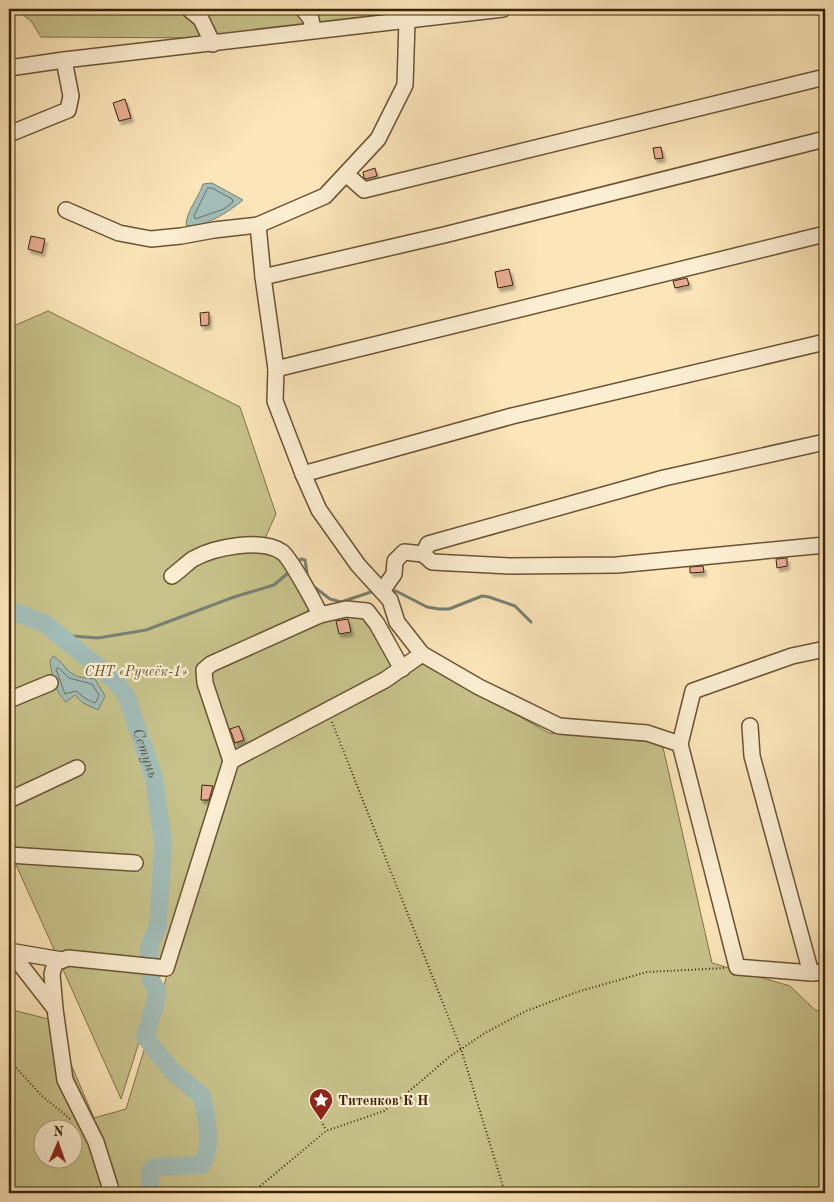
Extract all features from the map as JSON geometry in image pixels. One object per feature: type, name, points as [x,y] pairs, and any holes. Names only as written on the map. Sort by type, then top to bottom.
[{"type":"street","points":[[189,9],[201,19],[213,44]]},
{"type":"street","points":[[303,9],[311,19],[313,30]]},
{"type":"street","points":[[9,68],[64,60],[213,44],[397,17],[503,9]]},
{"type":"street","points":[[66,210],[119,233],[151,239],[258,225],[325,196],[378,139],[405,85],[397,17]]},
{"type":"street","points":[[9,134],[68,110],[70,96],[64,60]]},
{"type":"street","points":[[346,174],[364,190],[825,77]]},
{"type":"street","points":[[263,277],[444,235],[825,139]]},
{"type":"street","points":[[258,225],[276,369],[275,401],[318,510],[358,564],[390,600],[397,622],[422,654],[479,687],[559,726],[648,733],[680,744]]},
{"type":"street","points":[[276,369],[825,234]]},
{"type":"street","points":[[303,474],[512,416],[825,342]]},
{"type":"street","points":[[423,554],[428,544],[664,478],[825,442]]},
{"type":"street","points":[[172,576],[194,559],[220,548],[264,545],[284,553],[312,598],[320,615]]},
{"type":"street","points":[[382,591],[394,574],[395,561],[404,552],[423,554],[432,562],[510,566],[617,565],[825,545]]},
{"type":"street","points":[[112,1193],[96,1142],[65,1080],[52,974],[56,963],[68,958],[166,968],[231,761],[205,683],[204,670],[211,664],[320,615],[346,609],[368,611],[402,669]]},
{"type":"street","points":[[750,726],[752,756],[818,972],[737,967],[680,744],[693,692],[792,656],[825,649]]},
{"type":"street","points":[[231,761],[385,680],[422,654]]},
{"type":"street","points":[[9,700],[50,683]]},
{"type":"street","points":[[9,800],[77,768]]},
{"type":"street","points":[[9,854],[135,863]]},
{"type":"street","points":[[9,950],[62,960]]},
{"type":"street","points":[[9,950],[55,1009]]},
{"type":"path","points":[[332,722],[461,1049],[505,1193]]},
{"type":"path","points":[[252,1193],[326,1131],[384,1111],[449,1056],[526,1012],[577,992],[647,972],[737,967]]},
{"type":"path","points":[[9,1060],[41,1095],[71,1120]]},
{"type":"path","points":[[321,1121],[326,1131]]},
{"type":"green space","points":[[15,9],[466,9],[216,38],[41,37],[31,21]]},
{"type":"green space","name":"СНТ «Ручеёк-1»","points":[[48,311],[240,407],[276,514],[266,536],[319,622],[349,613],[366,618],[399,669],[229,759],[121,1099],[9,849],[9,328]]},
{"type":"green space","points":[[424,663],[549,733],[662,743],[712,963],[790,986],[815,1010],[825,1012],[825,1193],[9,1193],[9,1009],[52,1020],[94,1118],[126,1109],[232,763]]},
{"type":"water","points":[[212,183],[243,200],[224,214],[208,222],[193,226],[186,225],[188,215],[203,184]]},
{"type":"water","points":[[53,656],[74,675],[95,679],[105,696],[98,710],[83,703],[75,695],[66,702],[62,698],[52,673],[50,661]]},
{"type":"building","points":[[125,99],[131,118],[119,121],[113,103]]},
{"type":"building","points":[[661,147],[663,158],[655,159],[653,148]]},
{"type":"building","points":[[375,168],[377,176],[364,178],[363,172]]},
{"type":"building","points":[[31,236],[45,239],[42,253],[28,249]]},
{"type":"building","points":[[509,269],[513,285],[498,288],[495,272]]},
{"type":"building","points":[[687,278],[689,285],[675,288],[673,281]]},
{"type":"building","points":[[209,312],[209,325],[201,326],[200,313]]},
{"type":"building","points":[[787,558],[787,566],[777,568],[776,559]]},
{"type":"building","points":[[703,566],[704,572],[690,573],[690,567]]},
{"type":"building","points":[[348,619],[351,632],[339,634],[336,621]]},
{"type":"building","points":[[239,726],[244,740],[235,743],[230,729]]},
{"type":"building","points":[[202,785],[213,786],[209,800],[201,800]]},
{"type":"waterway","points":[[297,563],[301,559],[305,560],[308,579]]},
{"type":"waterway","points":[[59,635],[98,638],[146,630],[234,597],[274,585],[288,573]]},
{"type":"waterway","points":[[313,586],[330,599],[341,602],[371,592]]},
{"type":"waterway","points":[[391,593],[396,591],[427,607],[439,609],[449,609],[482,596],[489,597],[515,606],[531,622]]},
{"type":"waterway","name":"Сетунь","points":[[9,610],[44,623],[114,680],[127,697],[154,778],[163,842],[158,926],[149,947],[149,957]]},
{"type":"waterway","name":"Сетунь","points":[[150,978],[157,991],[156,1001],[145,1037],[172,1071],[202,1096],[208,1132],[207,1150],[201,1165],[153,1167],[150,1172],[150,1193]]},
{"type":"place","name":"Титенков К Н","points":[[321,1121]]}]
